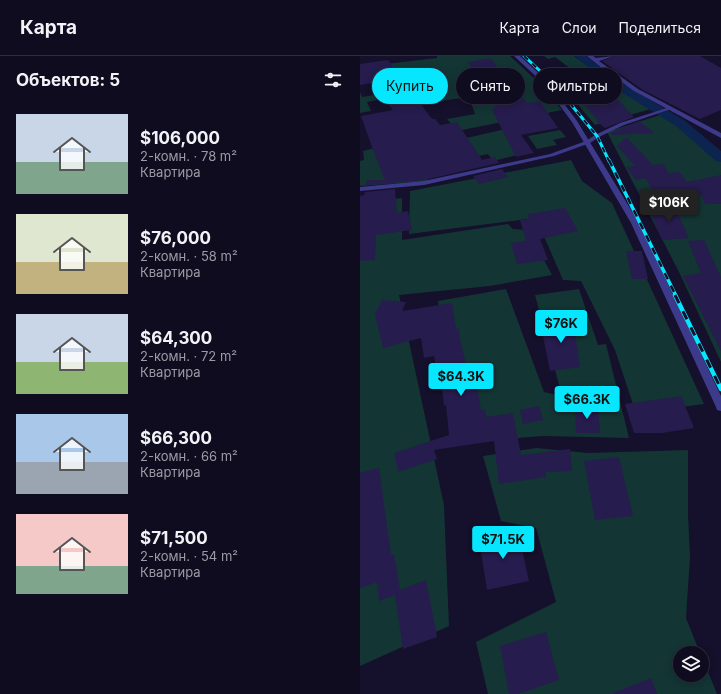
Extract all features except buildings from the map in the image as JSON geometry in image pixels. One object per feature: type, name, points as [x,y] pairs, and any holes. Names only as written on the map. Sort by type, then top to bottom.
[{"type":"street","points":[[517,56],[544,82],[575,122],[588,142],[635,223],[721,407]]},
{"type":"street","points":[[592,58],[611,56]]},
{"type":"street","points":[[592,58],[666,110],[721,136]]},
{"type":"lane","points":[[360,189],[424,183],[552,155],[588,142],[622,124],[666,110]]},
{"type":"green space","points":[[437,56],[510,56],[523,68],[456,68],[456,99],[448,100],[448,68],[386,68],[385,64],[437,58]]},
{"type":"green space","points":[[544,56],[574,56],[590,68],[570,68],[555,57],[548,59]]},
{"type":"green space","points":[[525,70],[533,77],[533,104],[557,104],[562,110],[457,131],[447,119],[475,114],[471,104],[525,104]]},
{"type":"green space","points":[[622,90],[651,109],[595,125],[577,104],[622,104]]},
{"type":"green space","points":[[360,92],[362,97],[372,95],[372,101],[367,102],[371,111],[360,113]]},
{"type":"green space","points":[[397,104],[419,104],[398,107]]},
{"type":"green space","points":[[660,115],[676,123],[721,161],[721,362],[679,272],[607,132]]},
{"type":"green space","points":[[510,128],[529,152],[493,161],[488,154],[474,157],[462,139]]},
{"type":"green space","points":[[560,130],[566,137],[553,140],[557,145],[537,149],[528,136]]},
{"type":"green space","points":[[411,139],[428,181],[360,186],[360,161],[364,160],[363,151]]},
{"type":"green space","points":[[571,160],[582,181],[612,203],[704,404],[636,413],[615,350],[581,281],[563,280],[536,218],[409,234],[410,191]]},
{"type":"green space","points":[[402,198],[402,240],[508,224],[513,229],[528,230],[552,275],[490,286],[399,295],[444,505],[449,626],[360,666],[360,203]]},
{"type":"green space","points":[[506,289],[544,392],[562,396],[535,295],[579,289],[598,345],[606,344],[629,438],[543,436],[457,443],[438,301]]},
{"type":"green space","points":[[536,448],[588,453],[688,450],[688,515],[690,557],[686,618],[697,646],[673,646],[673,682],[709,682],[709,674],[717,694],[488,694],[476,642],[556,602],[536,528],[501,521],[483,456]]},
{"type":"waterway","points":[[580,56],[614,83],[680,123],[721,158]]},
{"type":"railway","points":[[524,56],[554,84],[597,136],[609,161]]},
{"type":"railway","points":[[609,160],[676,296]]},
{"type":"railway","points":[[675,295],[721,389]]}]
